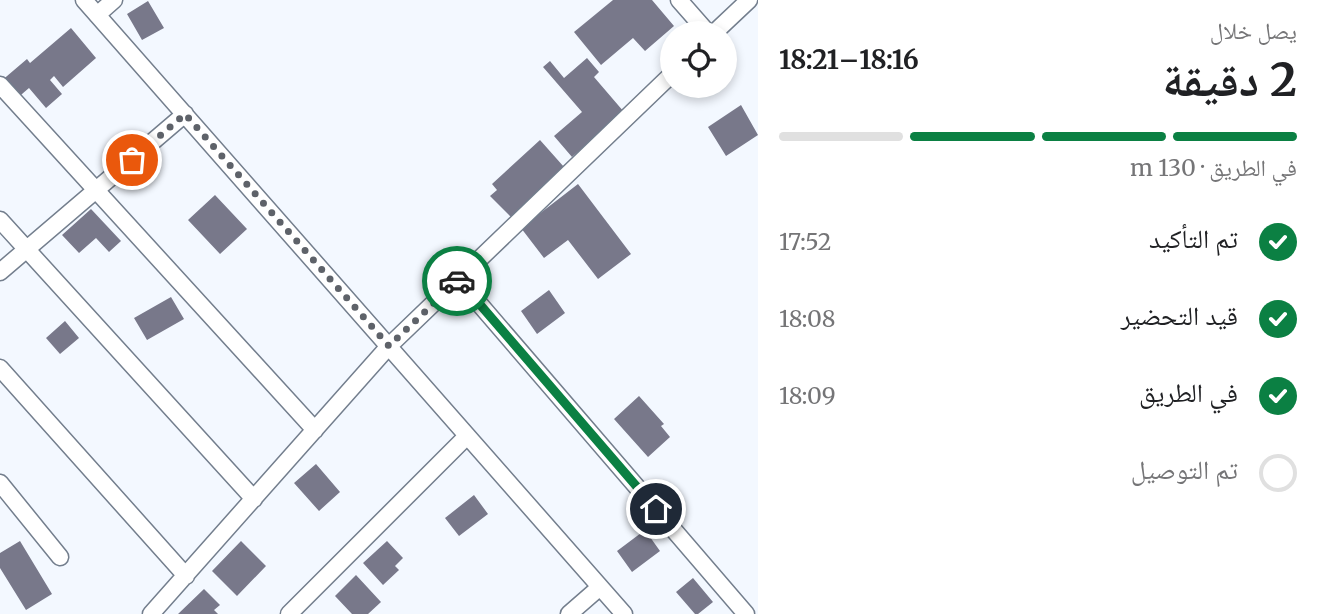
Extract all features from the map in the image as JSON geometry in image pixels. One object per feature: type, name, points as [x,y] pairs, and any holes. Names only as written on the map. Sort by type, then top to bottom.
[{"type":"street","points":[[84,0],[624,614]]},
{"type":"street","points":[[97,15],[114,0]]},
{"type":"street","points":[[679,0],[697,21]]},
{"type":"street","points":[[727,21],[749,0]]},
{"type":"street","points":[[151,614],[389,346],[660,85]]},
{"type":"street","points":[[0,86],[315,429]]},
{"type":"street","points":[[0,272],[185,114]]},
{"type":"street","points":[[0,220],[254,499]]},
{"type":"street","points":[[458,279],[747,614]]},
{"type":"street","points":[[0,368],[186,576]]},
{"type":"street","points":[[289,614],[467,436]]},
{"type":"street","points":[[0,483],[60,557]]},
{"type":"street","points":[[569,614],[600,587]]},
{"type":"building","points":[[613,0],[652,0],[670,21],[660,21],[660,38],[645,51],[633,38],[601,65],[574,32]]},
{"type":"building","points":[[148,1],[164,28],[142,40],[127,14]]},
{"type":"building","points":[[71,28],[96,58],[63,87],[54,76],[50,80],[62,94],[46,108],[29,88],[15,100],[0,82],[27,59],[30,63]]},
{"type":"building","points":[[587,58],[599,72],[594,77],[624,112],[572,157],[554,136],[582,112],[543,67],[550,61],[564,78]]},
{"type":"building","points":[[741,105],[758,135],[726,156],[708,127]]},
{"type":"building","points":[[540,140],[564,167],[511,217],[490,196],[497,190],[492,184]]},
{"type":"building","points":[[578,184],[631,254],[598,279],[568,240],[544,258],[521,228]]},
{"type":"building","points":[[215,195],[247,229],[220,254],[188,220]]},
{"type":"building","points":[[91,209],[121,241],[109,252],[96,238],[79,253],[62,235]]},
{"type":"building","points":[[549,290],[565,313],[537,334],[521,311]]},
{"type":"building","points":[[171,297],[184,319],[147,340],[134,318]]},
{"type":"building","points":[[65,321],[79,338],[60,354],[46,338]]},
{"type":"building","points":[[639,396],[664,424],[661,426],[670,437],[648,457],[614,419]]},
{"type":"building","points":[[316,464],[340,492],[319,511],[294,483]]},
{"type":"building","points":[[474,495],[488,514],[459,536],[445,518]]},
{"type":"building","points":[[645,530],[660,551],[632,572],[617,551]]},
{"type":"building","points":[[20,541],[52,594],[26,610],[0,568],[0,553]]},
{"type":"building","points":[[241,541],[266,566],[237,596],[212,571]]},
{"type":"building","points":[[387,541],[403,558],[395,566],[399,570],[383,585],[363,563]]},
{"type":"building","points":[[356,575],[381,602],[368,614],[352,614],[335,596]]},
{"type":"building","points":[[693,578],[713,602],[698,614],[695,614],[676,592]]},
{"type":"building","points":[[204,589],[220,605],[214,610],[218,614],[178,614]]},
{"type":"way so far","points":[[132,160],[185,114],[389,346],[457,281]]},
{"type":"route","points":[[457,281],[458,279],[656,509]]}]
